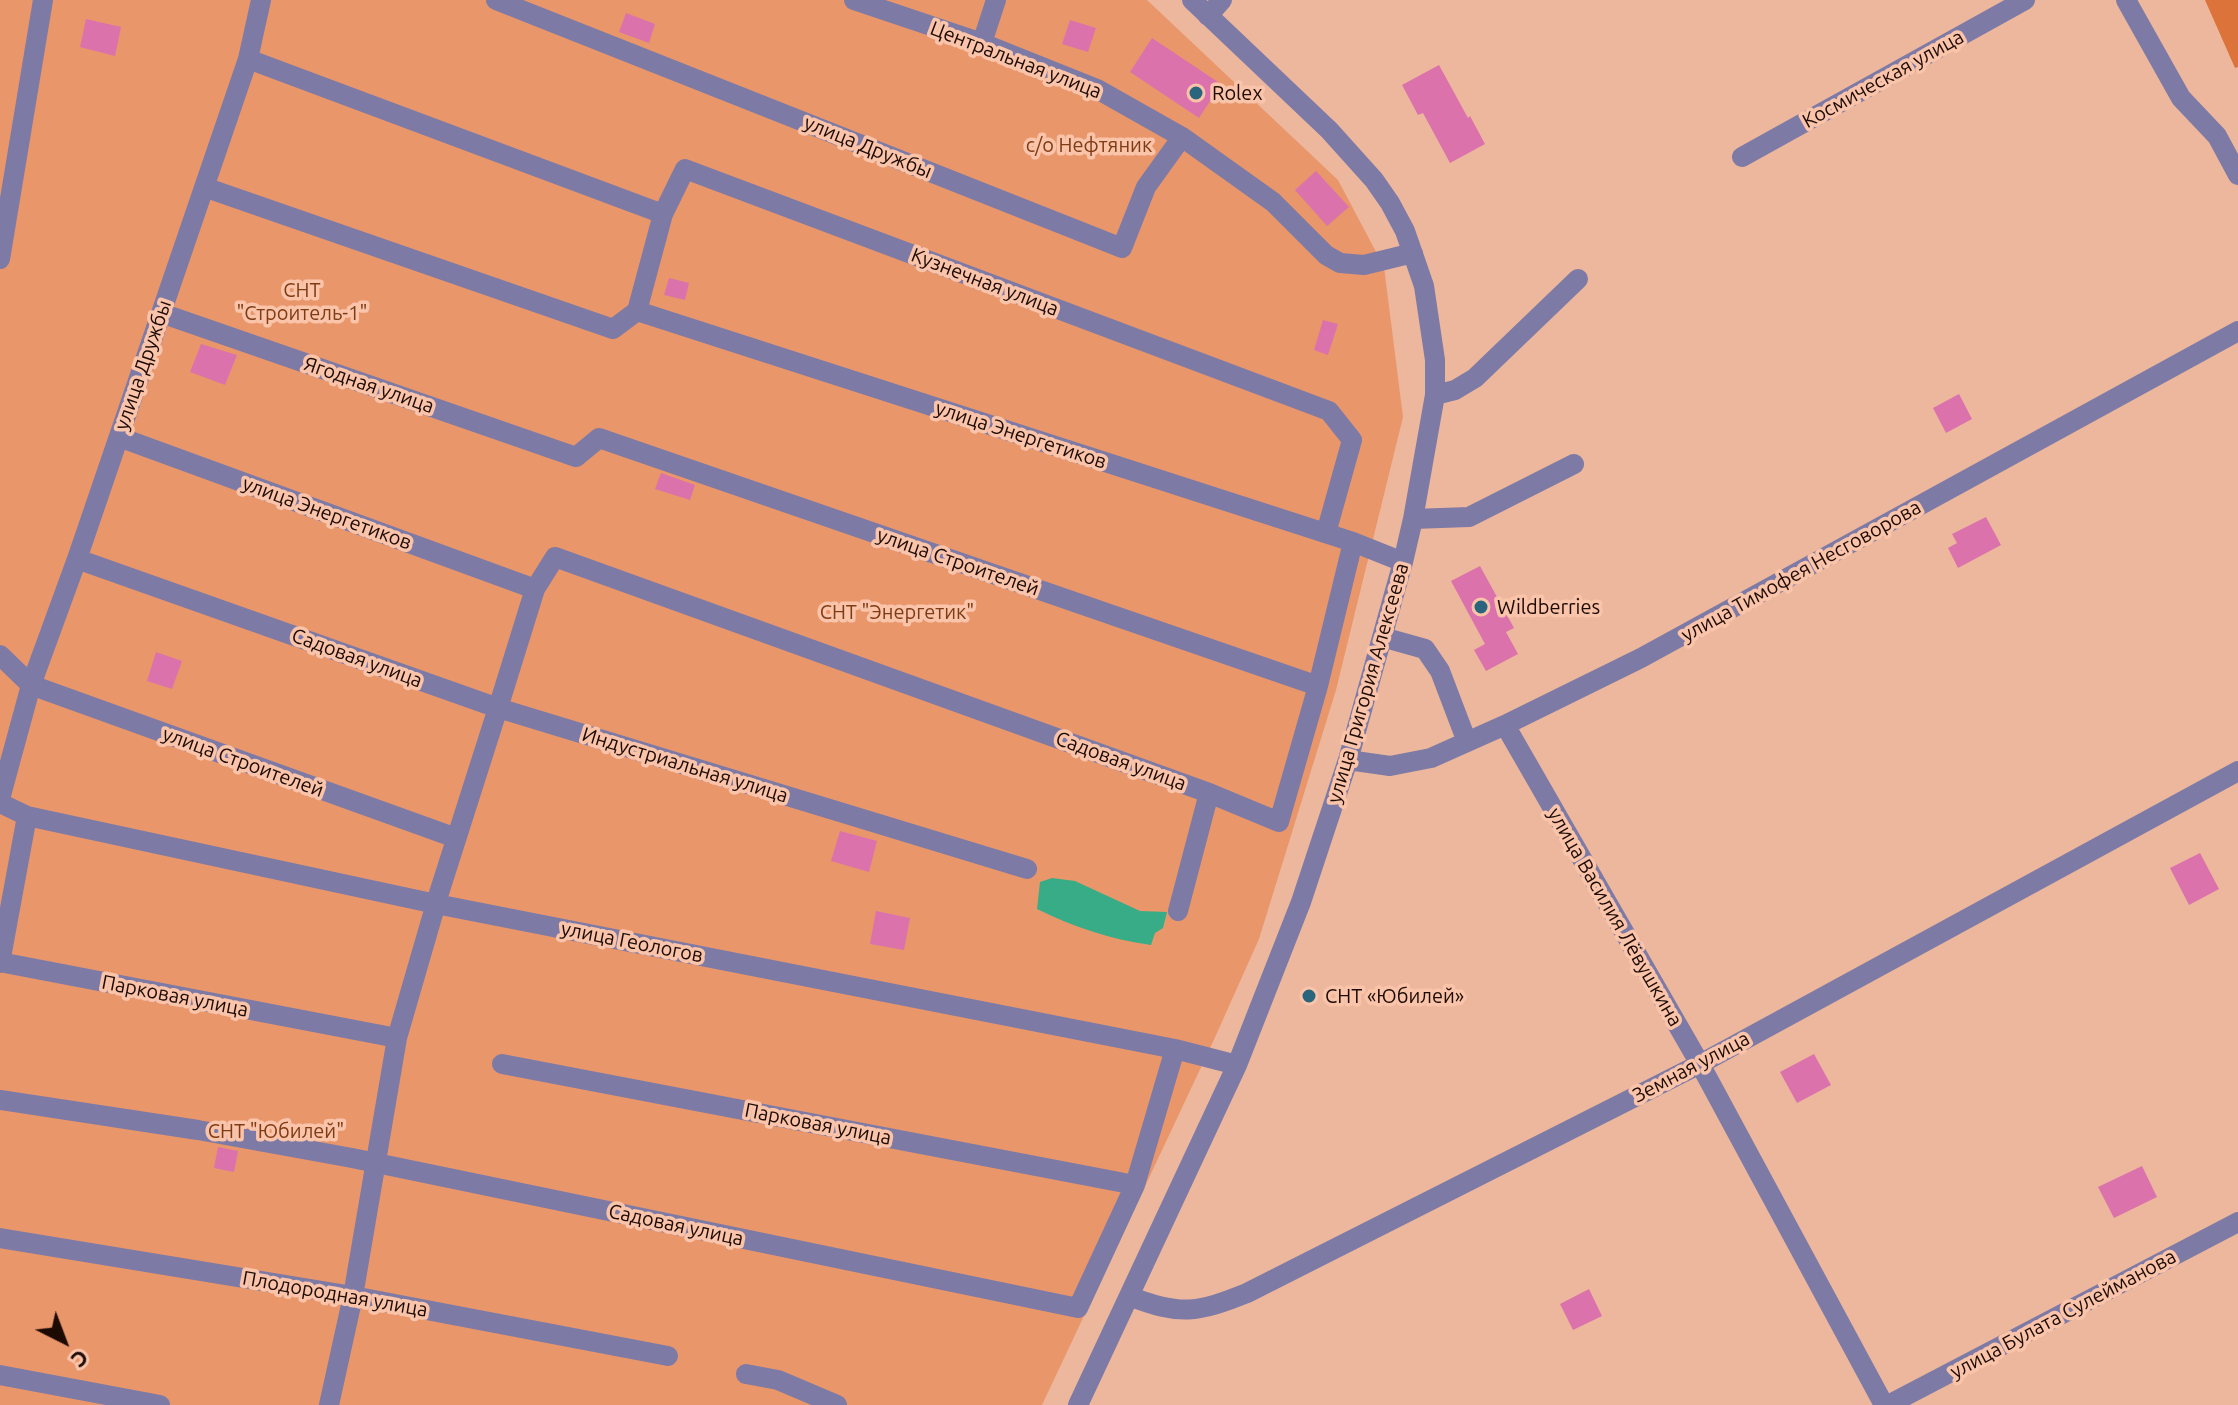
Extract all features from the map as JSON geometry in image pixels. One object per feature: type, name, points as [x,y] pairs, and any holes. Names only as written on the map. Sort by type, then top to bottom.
[{"type":"street","points":[[0,259],[43,0]]},
{"type":"street","name":"улица Дружбы","points":[[0,801],[31,685],[248,59],[260,0]]},
{"type":"street","name":"улица Дружбы","points":[[496,0],[1122,248],[1146,187],[1182,137]]},
{"type":"street","points":[[982,43],[996,0]]},
{"type":"street","name":"улица Григория Алексеева","points":[[1078,1405],[1237,1065],[1301,902],[1348,760],[1403,562],[1435,395],[1435,360],[1424,286],[1405,231],[1390,203],[1329,130],[1192,0]]},
{"type":"street","points":[[1208,16],[1222,0]]},
{"type":"street","name":"Космическая улица","points":[[1742,157],[2025,0]]},
{"type":"street","points":[[2126,0],[2181,98],[2217,136],[2238,175]]},
{"type":"street","name":"Центральная улица","points":[[860,1],[982,43],[1097,89],[1182,137],[1273,202],[1326,255],[1340,263],[1364,265],[1413,253]]},
{"type":"street","points":[[248,59],[663,214]]},
{"type":"street","name":"Кузнечная улица","points":[[637,311],[663,214],[685,169],[1329,411],[1352,440],[1326,533]]},
{"type":"street","points":[[204,187],[613,329],[637,311]]},
{"type":"street","points":[[1435,395],[1455,390],[1475,378],[1578,279]]},
{"type":"street","name":"улица Энергетиков","points":[[637,311],[1326,533],[1403,562]]},
{"type":"street","name":"Ягодная улица","points":[[161,313],[576,457],[599,438]]},
{"type":"street","name":"улица Тимофея Несговорова","points":[[1348,760],[1390,766],[1431,758],[1505,725],[1641,658],[2238,331]]},
{"type":"street","name":"улица Энергетиков","points":[[119,437],[535,589]]},
{"type":"street","name":"улица Строителей","points":[[599,438],[1318,686]]},
{"type":"street","points":[[1413,519],[1469,517],[1574,464]]},
{"type":"street","name":"Садовая улица","points":[[535,589],[555,557],[1209,793],[1279,822],[1318,686],[1353,542]]},
{"type":"street","name":"Садовая улица","points":[[77,559],[498,708]]},
{"type":"street","points":[[329,1405],[353,1296],[397,1038],[437,898],[535,589]]},
{"type":"street","points":[[1382,637],[1425,649],[1440,671],[1467,742]]},
{"type":"street","points":[[0,655],[31,685]]},
{"type":"street","name":"улица Строителей","points":[[31,685],[456,838]]},
{"type":"street","name":"Индустриальная улица","points":[[498,708],[1027,869]]},
{"type":"street","name":"улица Василия Лёвушкина","points":[[1505,725],[1700,1064],[1886,1405]]},
{"type":"street","name":"Земная улица","points":[[1129,1296],[1160,1308],[1192,1311],[1219,1305],[1247,1293],[1700,1064],[2238,771]]},
{"type":"street","points":[[1178,911],[1209,793]]},
{"type":"street","name":"улица Геологов","points":[[0,801],[27,816],[1175,1049],[1237,1065]]},
{"type":"street","points":[[0,962],[27,816]]},
{"type":"street","name":"Парковая улица","points":[[0,962],[397,1038]]},
{"type":"street","name":"Садовая улица","points":[[0,1100],[198,1130],[376,1164],[1078,1308],[1135,1185],[1175,1049]]},
{"type":"street","name":"Парковая улица","points":[[502,1064],[1135,1185]]},
{"type":"street","name":"улица Булата Сулейманова","points":[[1886,1405],[2238,1222]]},
{"type":"street","name":"Плодородная улица","points":[[0,1238],[353,1296],[668,1356]]},
{"type":"street","points":[[746,1374],[778,1380],[837,1405]]},
{"type":"street","points":[[0,1375],[160,1405]]},
{"type":"green space","points":[[0,0],[1147,0],[1338,180],[1384,267],[1403,417],[1336,690],[1259,939],[1042,1405],[0,1405]]},
{"type":"shaded area","points":[[2205,0],[2238,0],[2238,67],[2235,68]]},
{"type":"shaded area","points":[[1052,878],[1075,881],[1140,911],[1167,912],[1163,928],[1155,933],[1151,945],[1106,936],[1037,909],[1040,882]]},
{"type":"building","points":[[626,13],[655,24],[649,43],[619,32]]},
{"type":"building","points":[[86,19],[121,27],[115,56],[80,47]]},
{"type":"building","points":[[1070,20],[1096,28],[1088,52],[1062,44]]},
{"type":"building","points":[[1152,38],[1221,84],[1199,118],[1130,72]]},
{"type":"building","points":[[1439,65],[1485,144],[1450,163],[1423,113],[1418,115],[1402,85]]},
{"type":"building","points":[[1316,171],[1349,207],[1327,226],[1295,190]]},
{"type":"building","points":[[669,278],[689,283],[685,300],[664,295]]},
{"type":"building","points":[[1323,320],[1338,324],[1328,355],[1314,350]]},
{"type":"building","points":[[201,344],[237,355],[225,385],[190,372]]},
{"type":"building","points":[[1959,394],[1972,419],[1946,433],[1933,408]]},
{"type":"building","points":[[661,473],[695,485],[690,500],[655,489]]},
{"type":"building","points":[[1986,517],[2001,545],[1958,568],[1948,548],[1957,543],[1952,534]]},
{"type":"building","points":[[1480,566],[1514,628],[1506,632],[1518,654],[1486,671],[1474,650],[1485,644],[1451,581]]},
{"type":"building","points":[[156,652],[182,661],[172,689],[147,681]]},
{"type":"building","points":[[840,831],[877,841],[869,872],[831,861]]},
{"type":"building","points":[[2200,853],[2219,889],[2189,905],[2170,868]]},
{"type":"building","points":[[876,911],[910,918],[904,950],[870,944]]},
{"type":"building","points":[[1814,1054],[1831,1085],[1797,1103],[1780,1072]]},
{"type":"building","points":[[218,1147],[238,1151],[234,1172],[214,1168]]},
{"type":"building","points":[[2142,1166],[2157,1197],[2114,1218],[2098,1187]]},
{"type":"building","points":[[1589,1289],[1602,1316],[1573,1330],[1560,1304]]},
{"type":"place","name":"Rolex","points":[[1196,93]]},
{"type":"place","name":"Wildberries","points":[[1481,607]]},
{"type":"place","name":"СНТ «Юбилей»","points":[[1309,996]]},
{"type":"park label","name":"с/о Нефтяник","points":[[1089,145]]},
{"type":"park label","name":"СНТ \"Строитель-1\"","points":[[302,302]]},
{"type":"park label","name":"СНТ \"Энергетик\"","points":[[897,612]]},
{"type":"park label","name":"СНТ \"Юбилей\"","points":[[276,1131]]}]
